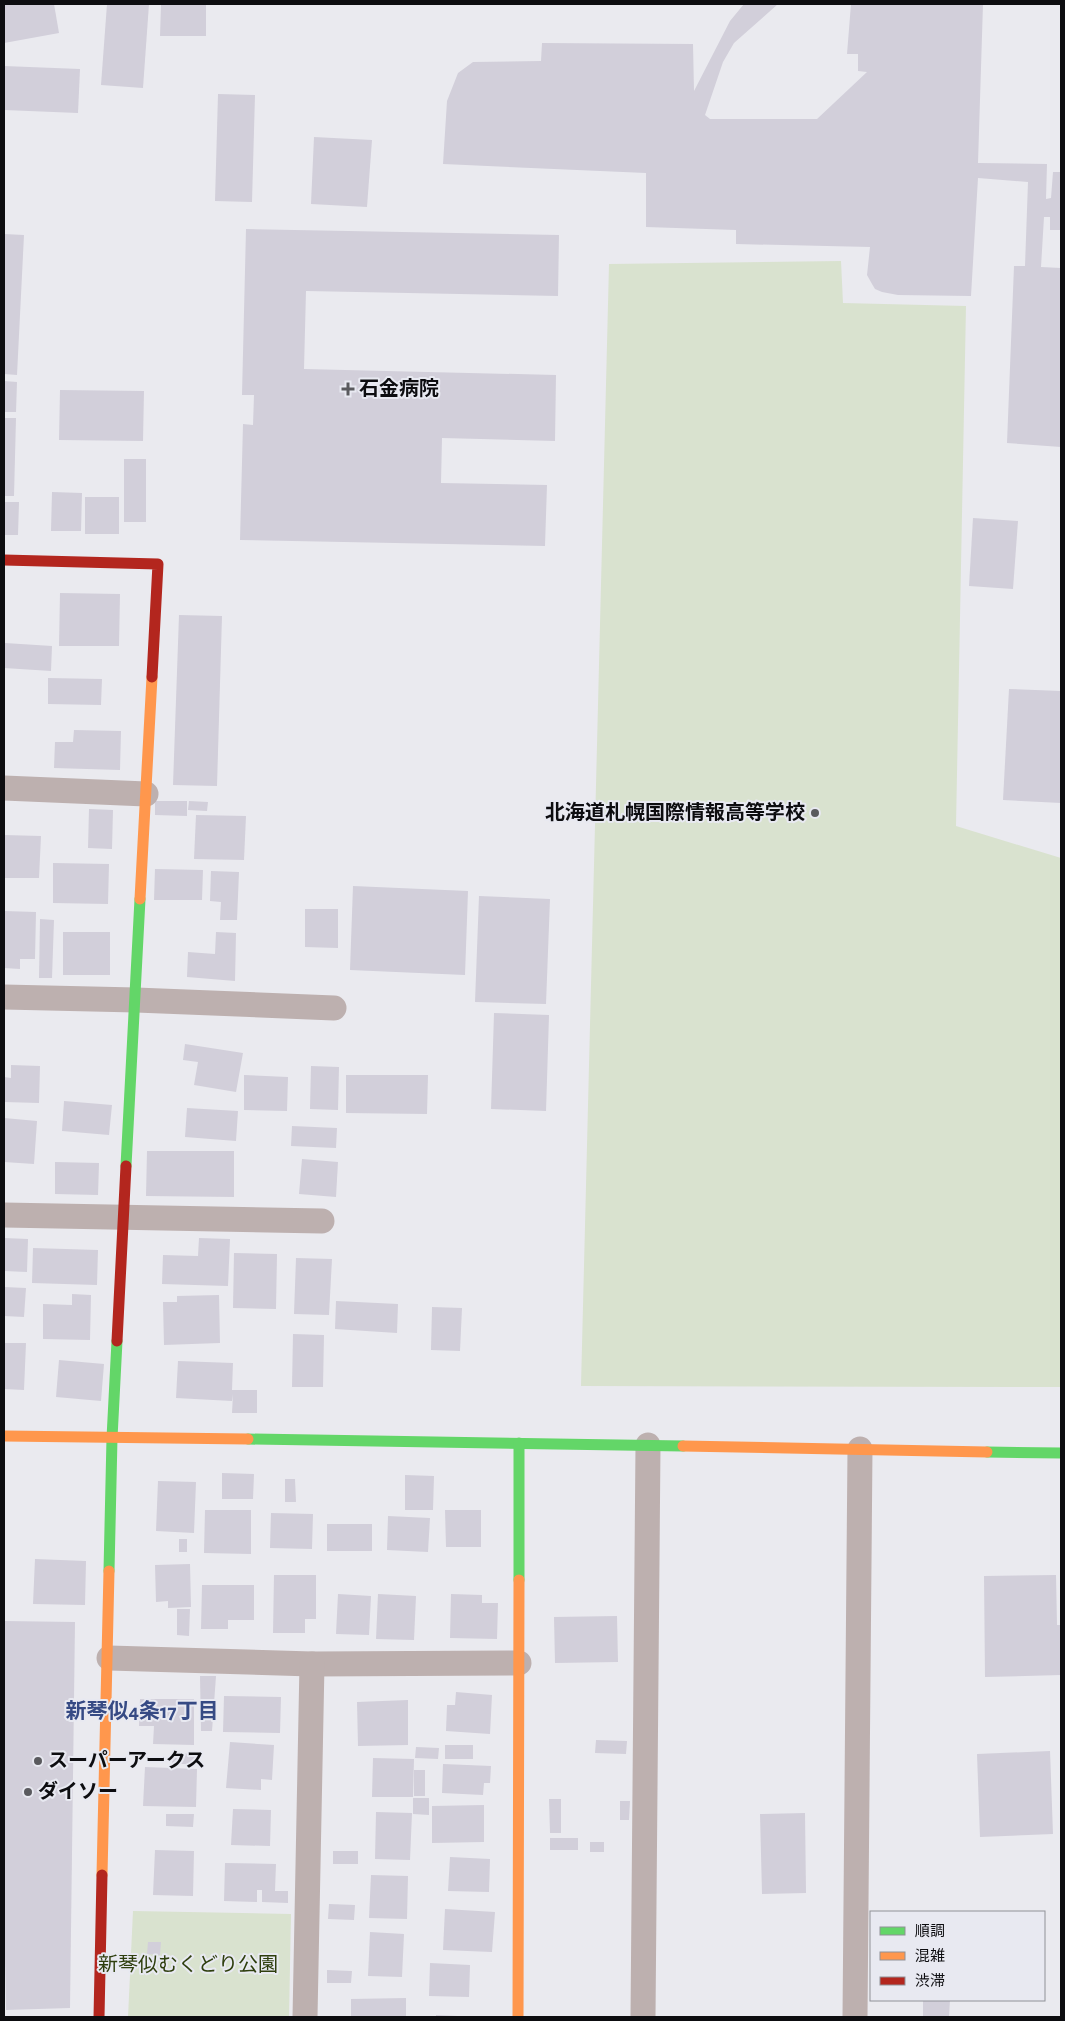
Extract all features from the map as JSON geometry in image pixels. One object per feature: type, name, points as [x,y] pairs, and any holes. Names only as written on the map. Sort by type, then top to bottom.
[{"type":"street","points":[[4,560],[158,564],[112,1438],[99,2017]]},
{"type":"street","points":[[4,788],[146,794]]},
{"type":"street","points":[[4,997],[334,1008]]},
{"type":"street","points":[[4,1215],[322,1221]]},
{"type":"street","points":[[4,1436],[1061,1453]]},
{"type":"street","points":[[518,2017],[519,1443]]},
{"type":"street","points":[[643,2017],[648,1445]]},
{"type":"street","points":[[855,2017],[860,1449]]},
{"type":"street","points":[[108,1658],[312,1664],[519,1663]]},
{"type":"street","points":[[305,2017],[312,1664]]},
{"type":"green space","name":"北海道札幌国際情報高等学校","points":[[841,261],[843,303],[966,306],[956,826],[1061,858],[1061,1387],[581,1386],[609,264]]},
{"type":"green space","name":"新琴似むくどり公園","points":[[133,1911],[291,1914],[289,2017],[128,2017]]},
{"type":"building","points":[[4,4],[54,4],[59,33],[4,43]]},
{"type":"building","points":[[107,4],[149,4],[143,88],[101,85]]},
{"type":"building","points":[[161,4],[206,5],[206,36],[160,36]]},
{"type":"building","points":[[744,4],[778,4],[734,43],[723,62],[705,115],[710,119],[817,119],[867,72],[858,71],[858,54],[847,54],[851,4],[983,4],[978,163],[1047,164],[1046,199],[1051,198],[1053,172],[1061,172],[1061,230],[1050,230],[1050,217],[1044,217],[1041,267],[1061,268],[1061,447],[1007,443],[1014,266],[1025,266],[1028,182],[978,178],[971,296],[898,295],[882,292],[875,289],[872,284],[867,275],[870,247],[736,244],[736,230],[646,227],[646,173],[443,164],[447,101],[458,73],[473,62],[541,61],[542,43],[693,44],[694,91],[730,21]]},
{"type":"building","points":[[4,66],[80,69],[78,113],[4,110]]},
{"type":"building","points":[[218,94],[255,95],[252,202],[215,201]]},
{"type":"building","points":[[314,137],[372,140],[367,207],[311,204]]},
{"type":"building","points":[[246,229],[559,235],[558,296],[306,291],[304,369],[556,375],[555,441],[442,438],[441,483],[547,485],[545,546],[240,540],[243,424],[253,425],[254,395],[242,395]]},
{"type":"building","points":[[4,234],[24,235],[17,375],[4,374]]},
{"type":"building","points":[[4,381],[17,382],[16,412],[4,412]]},
{"type":"building","points":[[60,390],[144,391],[143,441],[59,440]]},
{"type":"building","points":[[4,418],[16,418],[14,496],[4,496]]},
{"type":"building","points":[[124,459],[146,459],[146,522],[124,522]]},
{"type":"building","points":[[52,492],[82,493],[81,531],[51,531]]},
{"type":"building","points":[[85,497],[119,497],[119,534],[85,534]]},
{"type":"building","points":[[4,502],[19,502],[18,535],[4,535]]},
{"type":"building","points":[[973,518],[1018,521],[1013,589],[969,586]]},
{"type":"building","points":[[60,593],[120,594],[119,646],[59,646]]},
{"type":"building","points":[[179,615],[222,616],[217,786],[173,785]]},
{"type":"building","points":[[5,643],[52,646],[51,671],[4,668]]},
{"type":"building","points":[[48,678],[102,679],[101,705],[48,704]]},
{"type":"building","points":[[1009,689],[1061,691],[1061,803],[1003,800]]},
{"type":"building","points":[[74,730],[121,731],[120,770],[54,768],[55,742],[73,742]]},
{"type":"building","points":[[155,801],[187,801],[187,816],[155,815]]},
{"type":"building","points":[[189,801],[208,802],[207,811],[188,810]]},
{"type":"building","points":[[89,809],[113,810],[112,849],[88,848]]},
{"type":"building","points":[[196,815],[246,816],[244,860],[194,859]]},
{"type":"building","points":[[4,835],[41,836],[39,878],[4,878]]},
{"type":"building","points":[[53,863],[109,864],[108,904],[53,903]]},
{"type":"building","points":[[155,869],[203,870],[202,900],[154,900]]},
{"type":"building","points":[[211,871],[239,872],[237,920],[220,920],[221,902],[210,901]]},
{"type":"building","points":[[353,886],[468,891],[465,975],[350,970]]},
{"type":"building","points":[[479,896],[550,899],[546,1004],[475,1002]]},
{"type":"building","points":[[305,909],[338,909],[338,948],[305,947]]},
{"type":"building","points":[[4,911],[36,912],[35,959],[20,959],[20,969],[4,968]]},
{"type":"building","points":[[40,919],[54,920],[52,978],[39,978]]},
{"type":"building","points":[[63,932],[110,932],[110,975],[63,975]]},
{"type":"building","points":[[216,932],[236,933],[235,981],[187,977],[188,952],[215,954]]},
{"type":"building","points":[[494,1013],[549,1015],[546,1111],[491,1109]]},
{"type":"building","points":[[185,1044],[243,1053],[236,1092],[194,1085],[198,1062],[183,1060]]},
{"type":"building","points":[[11,1065],[40,1066],[39,1103],[4,1102],[4,1077],[11,1078]]},
{"type":"building","points":[[311,1066],[339,1067],[338,1110],[310,1109]]},
{"type":"building","points":[[244,1075],[288,1077],[287,1111],[244,1110]]},
{"type":"building","points":[[346,1075],[428,1075],[427,1114],[346,1113]]},
{"type":"building","points":[[64,1101],[112,1105],[109,1135],[62,1131]]},
{"type":"building","points":[[187,1108],[238,1111],[236,1141],[185,1137]]},
{"type":"building","points":[[4,1118],[37,1121],[34,1164],[4,1162]]},
{"type":"building","points":[[292,1126],[337,1128],[336,1148],[291,1146]]},
{"type":"building","points":[[147,1151],[234,1151],[234,1197],[146,1196]]},
{"type":"building","points":[[302,1159],[338,1162],[336,1197],[299,1194]]},
{"type":"building","points":[[55,1162],[99,1163],[98,1195],[55,1194]]},
{"type":"building","points":[[4,1238],[28,1239],[27,1272],[4,1271]]},
{"type":"building","points":[[199,1238],[230,1239],[228,1286],[162,1284],[163,1255],[198,1256]]},
{"type":"building","points":[[33,1248],[98,1250],[97,1285],[32,1283]]},
{"type":"building","points":[[234,1253],[277,1254],[276,1309],[233,1308]]},
{"type":"building","points":[[296,1258],[332,1259],[329,1315],[294,1314]]},
{"type":"building","points":[[4,1287],[26,1288],[24,1317],[4,1316]]},
{"type":"building","points":[[72,1294],[91,1295],[90,1340],[43,1339],[43,1304],[72,1305]]},
{"type":"building","points":[[219,1295],[220,1343],[164,1345],[163,1302],[177,1302],[177,1296]]},
{"type":"building","points":[[336,1301],[398,1304],[397,1333],[335,1329]]},
{"type":"building","points":[[432,1307],[462,1308],[460,1351],[431,1350]]},
{"type":"building","points":[[293,1334],[324,1335],[323,1387],[292,1387]]},
{"type":"building","points":[[4,1343],[26,1343],[24,1390],[4,1389]]},
{"type":"building","points":[[59,1360],[104,1364],[101,1401],[56,1397]]},
{"type":"building","points":[[178,1361],[233,1363],[232,1390],[257,1390],[257,1413],[232,1413],[233,1394],[232,1401],[176,1398]]},
{"type":"building","points":[[222,1473],[254,1474],[253,1499],[222,1499]]},
{"type":"building","points":[[405,1475],[434,1476],[433,1510],[405,1510]]},
{"type":"building","points":[[285,1479],[295,1479],[296,1502],[285,1502]]},
{"type":"building","points":[[158,1481],[196,1482],[194,1533],[156,1531]]},
{"type":"building","points":[[205,1510],[251,1510],[251,1554],[204,1553]]},
{"type":"building","points":[[445,1510],[481,1510],[481,1547],[446,1547]]},
{"type":"building","points":[[271,1513],[313,1514],[312,1549],[270,1548]]},
{"type":"building","points":[[388,1516],[430,1518],[428,1552],[387,1550]]},
{"type":"building","points":[[327,1524],[372,1524],[372,1551],[327,1551]]},
{"type":"building","points":[[179,1539],[187,1539],[187,1552],[179,1552]]},
{"type":"building","points":[[35,1559],[86,1561],[85,1605],[33,1604]]},
{"type":"building","points":[[190,1564],[191,1607],[168,1608],[168,1601],[156,1602],[155,1565]]},
{"type":"building","points":[[274,1575],[316,1575],[316,1619],[305,1619],[305,1633],[273,1633]]},
{"type":"building","points":[[1056,1575],[1057,1625],[1061,1625],[1061,1675],[985,1677],[984,1576]]},
{"type":"building","points":[[202,1585],[254,1585],[254,1620],[228,1620],[228,1629],[201,1629]]},
{"type":"building","points":[[338,1594],[371,1596],[369,1635],[336,1634]]},
{"type":"building","points":[[378,1594],[416,1596],[414,1640],[376,1639]]},
{"type":"building","points":[[451,1594],[482,1595],[482,1603],[498,1603],[497,1639],[450,1638]]},
{"type":"building","points":[[177,1609],[190,1609],[189,1636],[177,1635]]},
{"type":"building","points":[[617,1616],[618,1662],[555,1663],[554,1617]]},
{"type":"building","name":"スーパーアークス","points":[[4,1621],[75,1622],[70,2008],[6,2010]]},
{"type":"building","points":[[200,1676],[216,1676],[212,1731],[201,1731]]},
{"type":"building","points":[[456,1692],[492,1695],[490,1734],[446,1731],[447,1705],[455,1705]]},
{"type":"building","points":[[224,1696],[281,1697],[280,1733],[223,1732]]},
{"type":"building","points":[[140,1699],[194,1699],[194,1745],[153,1744],[154,1726],[139,1726]]},
{"type":"building","points":[[408,1700],[408,1745],[358,1746],[357,1702]]},
{"type":"building","points":[[596,1740],[627,1741],[626,1754],[595,1753]]},
{"type":"building","points":[[230,1742],[274,1745],[272,1780],[261,1779],[261,1790],[226,1788]]},
{"type":"building","points":[[445,1745],[473,1745],[473,1759],[445,1759]]},
{"type":"building","points":[[416,1747],[439,1748],[438,1759],[415,1758]]},
{"type":"building","points":[[1050,1751],[1053,1834],[980,1837],[977,1754]]},
{"type":"building","points":[[173,1753],[198,1754],[197,1764],[172,1764]]},
{"type":"building","points":[[373,1758],[414,1759],[413,1797],[372,1797]]},
{"type":"building","points":[[443,1764],[491,1766],[490,1783],[484,1783],[483,1795],[442,1793]]},
{"type":"building","points":[[145,1767],[197,1769],[196,1807],[143,1806]]},
{"type":"building","points":[[414,1770],[425,1770],[425,1796],[414,1796]]},
{"type":"building","points":[[413,1798],[429,1798],[429,1815],[413,1814]]},
{"type":"building","points":[[549,1799],[561,1799],[561,1833],[550,1833]]},
{"type":"building","points":[[620,1801],[630,1801],[629,1820],[620,1820]]},
{"type":"building","points":[[484,1805],[484,1842],[432,1843],[432,1806]]},
{"type":"building","points":[[233,1809],[271,1810],[270,1846],[231,1845]]},
{"type":"building","points":[[376,1812],[412,1813],[410,1860],[375,1859]]},
{"type":"building","points":[[805,1813],[806,1893],[762,1894],[760,1814]]},
{"type":"building","points":[[166,1814],[194,1814],[193,1827],[166,1826]]},
{"type":"building","points":[[550,1838],[578,1838],[578,1850],[550,1850]]},
{"type":"building","points":[[590,1842],[604,1842],[604,1852],[590,1852]]},
{"type":"building","points":[[155,1850],[194,1851],[193,1896],[153,1895]]},
{"type":"building","points":[[333,1851],[358,1851],[358,1864],[333,1864]]},
{"type":"building","points":[[450,1857],[490,1859],[489,1892],[448,1891]]},
{"type":"building","points":[[225,1863],[276,1864],[275,1891],[288,1891],[288,1903],[262,1902],[262,1890],[257,1890],[257,1902],[224,1901]]},
{"type":"building","points":[[371,1875],[408,1876],[407,1919],[369,1918]]},
{"type":"building","points":[[329,1904],[355,1905],[354,1920],[328,1919]]},
{"type":"building","points":[[445,1909],[495,1912],[492,1952],[443,1950]]},
{"type":"building","points":[[370,1932],[404,1934],[402,1977],[368,1976]]},
{"type":"building","points":[[148,1942],[161,1942],[160,1955],[147,1954]]},
{"type":"building","points":[[430,1963],[470,1965],[469,1997],[429,1996]]},
{"type":"building","points":[[327,1970],[352,1971],[351,1983],[327,1983]]},
{"type":"building","points":[[406,1998],[406,2017],[351,2017],[351,1999]]},
{"type":"building","points":[[923,2001],[950,2001],[949,2017],[923,2017]]},
{"type":"building","points":[[436,2015],[458,2016],[458,2017],[436,2017]]},
{"type":"traffic: fast","points":[[126,1166],[140,899]]},
{"type":"traffic: fast","points":[[109,1571],[112,1438],[117,1341]]},
{"type":"traffic: fast","points":[[248,1439],[683,1446]]},
{"type":"traffic: fast","points":[[519,1443],[519,1580]]},
{"type":"traffic: fast","points":[[987,1452],[1061,1453]]},
{"type":"traffic: slow","points":[[140,899],[152,677]]},
{"type":"traffic: slow","points":[[4,1436],[248,1439]]},
{"type":"traffic: slow","points":[[683,1446],[987,1452]]},
{"type":"traffic: slow","points":[[102,1875],[109,1571]]},
{"type":"traffic: slow","points":[[518,2017],[519,1580]]},
{"type":"traffic: jam","points":[[4,560],[158,564],[152,677]]},
{"type":"traffic: jam","points":[[117,1341],[126,1166]]},
{"type":"traffic: jam","points":[[99,2017],[102,1875]]},
{"type":"place","name":"石金病院","points":[[348,389]]},
{"type":"place","name":"北海道札幌国際情報高等学校","points":[[815,813]]},
{"type":"place","name":"スーパーアークス","points":[[38,1761]]},
{"type":"place","name":"ダイソー","points":[[28,1792]]},
{"type":"district","name":"新琴似4条17丁目","points":[[142,1711]]}]
